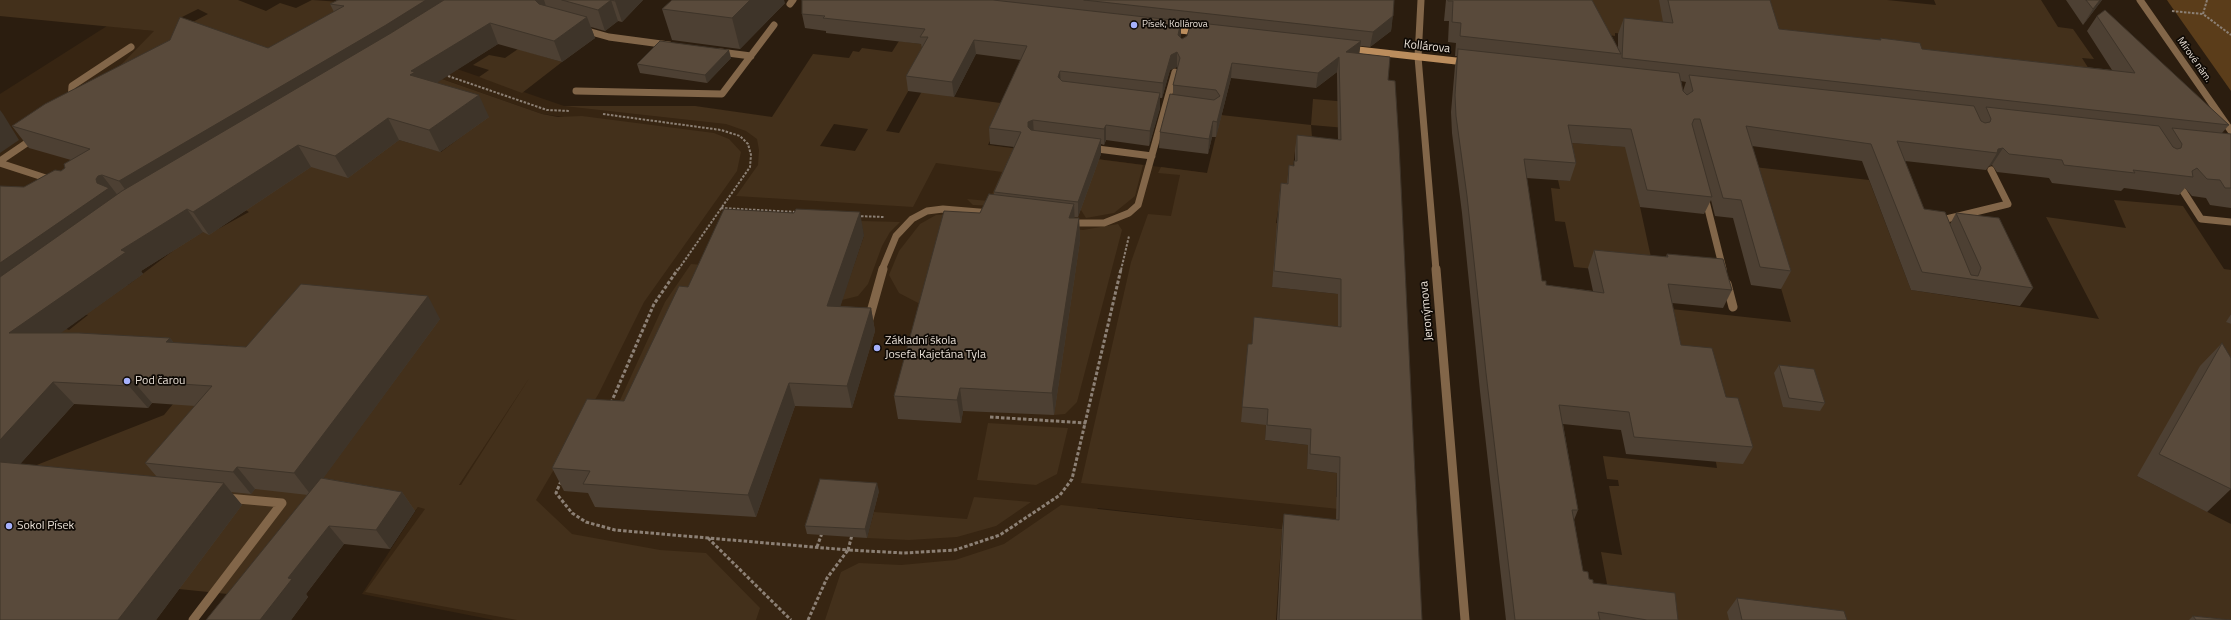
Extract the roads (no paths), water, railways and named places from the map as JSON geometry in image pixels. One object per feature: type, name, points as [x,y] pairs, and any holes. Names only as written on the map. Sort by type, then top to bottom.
[{"type":"main road","points":[[1164,28],[1186,34],[1210,34]]},
{"type":"main road","name":"Kollárova","points":[[1340,48],[1474,63]]},
{"type":"street","name":"Jeronýmova","points":[[1421,0],[1418,57],[1465,620]]},
{"type":"street","name":"Mírové nám.","points":[[2140,0],[2231,131]]},
{"type":"street","points":[[576,92],[722,94],[774,25]]},
{"type":"street","points":[[578,28],[609,37],[680,46]]},
{"type":"street","points":[[71,107],[72,86],[131,47]]},
{"type":"street","points":[[711,51],[751,56]]},
{"type":"street","points":[[1059,222],[1091,224],[1104,223],[1129,213],[1138,205],[1152,156],[1163,104],[1175,72]]},
{"type":"street","points":[[1163,104],[1175,105]]},
{"type":"street","points":[[0,162],[38,136]]},
{"type":"street","points":[[1085,147],[1152,156]]},
{"type":"street","points":[[0,162],[63,184]]},
{"type":"street","points":[[1939,229],[1936,222],[2008,204],[1991,170]]},
{"type":"street","points":[[1702,186],[1733,307]]},
{"type":"street","points":[[2183,191],[2201,219],[2231,222]]},
{"type":"street","points":[[867,324],[883,268],[896,236],[912,219],[927,211],[943,209],[967,209],[998,214]]},
{"type":"street","points":[[193,620],[282,503],[220,497]]},
{"type":"place","name":"Písek, Kollárova","points":[[1134,25]]},
{"type":"place","name":"Základní škola Josefa Kajetána Tyla","points":[[877,348]]},
{"type":"place","name":"Pod čarou","points":[[127,381]]},
{"type":"place","name":"Sokol Písek","points":[[9,526]]}]
